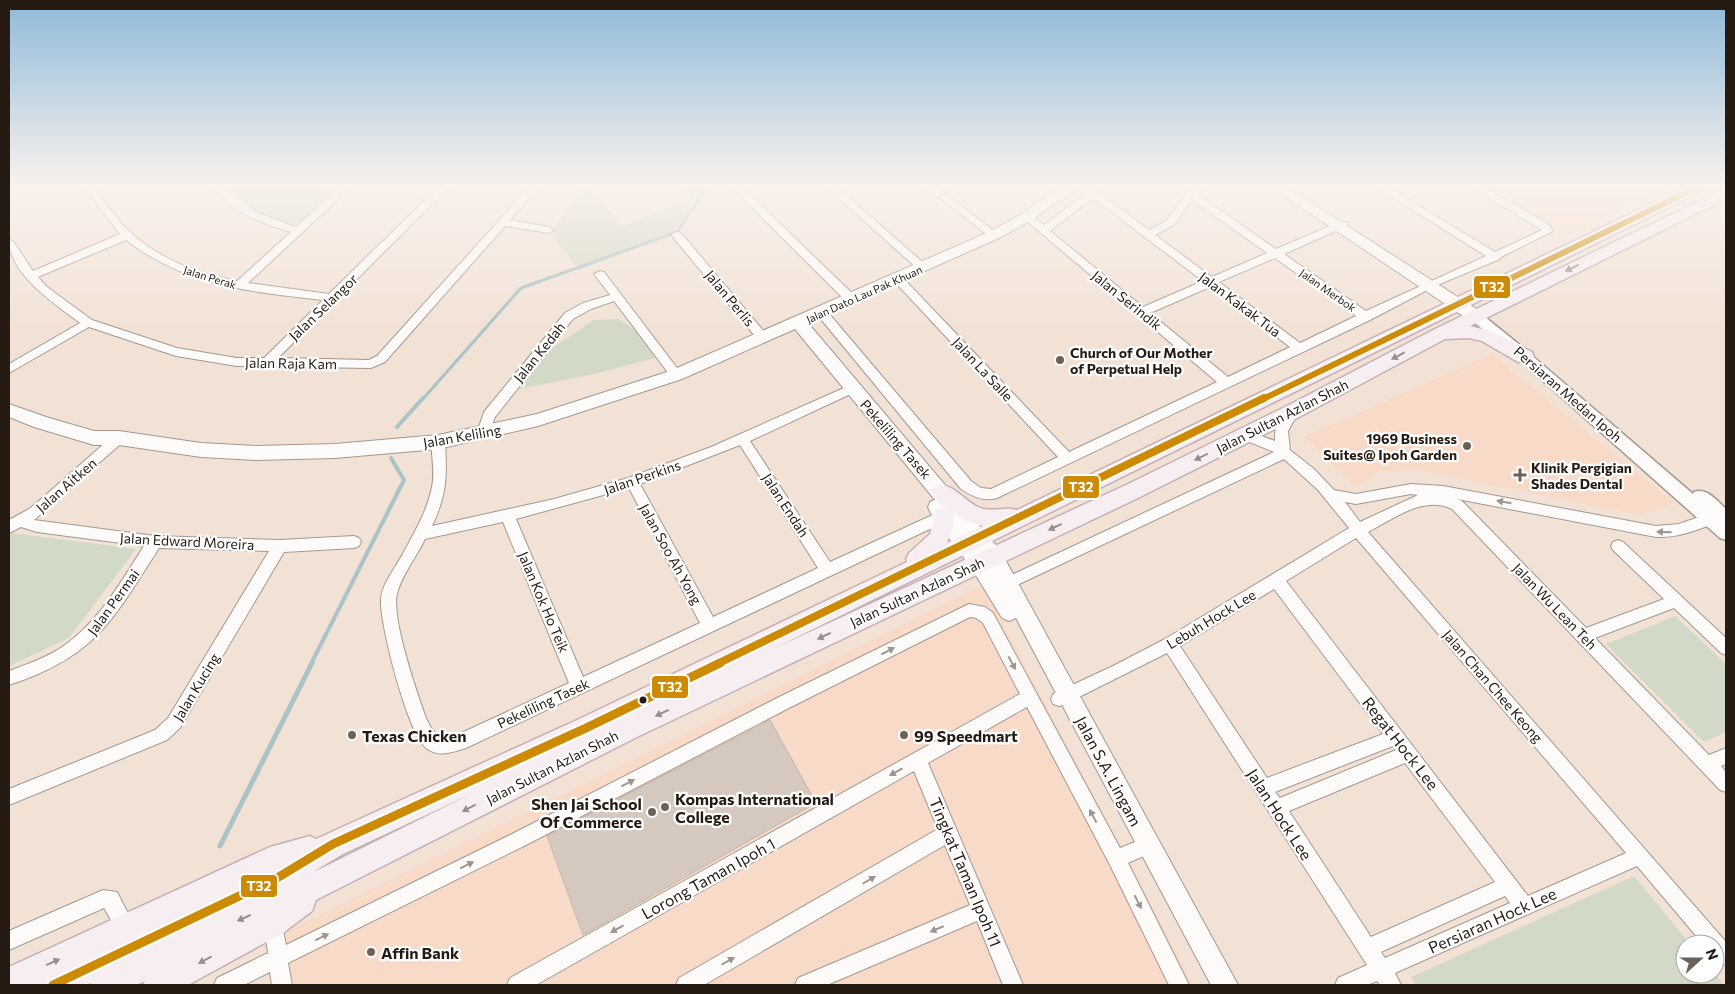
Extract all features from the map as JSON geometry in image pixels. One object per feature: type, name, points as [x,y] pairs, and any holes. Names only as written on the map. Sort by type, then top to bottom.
[{"type":"main road","name":"Jalan Dato Lau Pak Khuan","points":[[793,324],[923,268],[997,233]]},
{"type":"main road","points":[[1353,233],[1470,309]]},
{"type":"main road","name":"Jalan Sultan Azlan Shah","points":[[53,985],[260,886],[333,844],[586,728],[896,578],[979,550],[1133,490],[1245,435],[1441,333],[1470,309],[1611,233]]},
{"type":"main road","name":"Jalan Sultan Azlan Shah","points":[[105,985],[195,940],[334,877],[979,550],[1046,505],[1637,233]]},
{"type":"main road","name":"Jalan Keliling","points":[[9,410],[40,422],[104,439],[119,438],[201,450],[256,453],[336,451],[438,442],[538,420],[676,375],[793,324]]},
{"type":"main road","name":"Pekeliling Tasek","points":[[793,324],[848,391],[944,516],[979,550]]},
{"type":"main road","points":[[1441,333],[1479,334],[1496,339],[1525,357]]},
{"type":"main road","name":"Pekeliling Tasek","points":[[848,391],[942,492],[979,550]]},
{"type":"main road","name":"Jalan Keliling","points":[[9,397],[36,409],[110,432],[119,438]]},
{"type":"main road","points":[[942,492],[974,516],[987,520],[1046,505]]},
{"type":"main road","points":[[896,578],[938,542],[943,530],[944,516]]},
{"type":"main road","name":"Jalan S.A. Lingam","points":[[979,550],[1008,583],[1140,849],[1213,985]]},
{"type":"main road","name":"Jalan S.A. Lingam","points":[[979,550],[1225,985]]},
{"type":"main road","points":[[9,982],[280,858],[333,844]]},
{"type":"main road","points":[[158,985],[273,923],[334,877]]},
{"type":"street","points":[[239,286],[295,233]]},
{"type":"street","name":"Jalan Selangor","points":[[266,362],[398,233]]},
{"type":"street","name":"Jalan Raja Kam","points":[[9,243],[31,276],[43,290],[88,322],[176,352],[237,362],[368,365],[378,361],[493,233]]},
{"type":"street","points":[[784,233],[851,299]]},
{"type":"street","points":[[884,233],[923,268]]},
{"type":"street","name":"Jalan Serindik","points":[[1047,233],[1227,383]]},
{"type":"street","name":"Jalan Merbok","points":[[1248,233],[1366,317]]},
{"type":"street","points":[[1142,312],[1321,233]]},
{"type":"street","points":[[1457,233],[1496,257]]},
{"type":"street","points":[[821,312],[971,490],[985,494],[999,492],[1299,348],[1545,233]]},
{"type":"street","name":"Jalan Kakak Tua","points":[[1148,234],[1299,348]]},
{"type":"street","points":[[31,276],[128,235]]},
{"type":"street","name":"Jalan Perak","points":[[128,235],[155,254],[180,268],[204,277],[239,286],[333,298]]},
{"type":"street","name":"Jalan Perlis","points":[[677,235],[763,338]]},
{"type":"street","points":[[600,274],[676,375]]},
{"type":"street","name":"Jalan La Salle","points":[[898,279],[1068,459]]},
{"type":"street","name":"Jalan Kedah","points":[[483,433],[489,415],[569,316],[587,306],[617,296]]},
{"type":"street","name":"Persiaran Medan Ipoh","points":[[1470,309],[1718,519]]},
{"type":"street","name":"Persiaran Medan Ipoh","points":[[1470,309],[1520,342],[1718,519],[1726,533]]},
{"type":"street","points":[[9,369],[88,322]]},
{"type":"street","name":"Jalan Perkins","points":[[421,534],[508,517],[632,482],[743,440],[848,391]]},
{"type":"street","points":[[1008,583],[1284,453],[1281,436],[1283,424],[1294,410]]},
{"type":"street","name":"Jalan Chan Chee Keong","points":[[1245,435],[1261,439],[1295,459],[1332,495],[1358,530],[1726,955]]},
{"type":"street","name":"Jalan Aitken","points":[[15,524],[45,504],[119,438]]},
{"type":"street","name":"Jalan Endah","points":[[743,440],[828,571]]},
{"type":"street","name":"Pekeliling Tasek","points":[[438,442],[438,488],[421,534],[390,590],[388,602],[391,624],[407,686],[425,736],[432,743],[445,746],[460,742],[944,516]]},
{"type":"street","name":"Jalan Soo Ah Yong","points":[[632,482],[710,626]]},
{"type":"street","points":[[1332,495],[1362,499],[1411,489],[1443,491],[1664,533],[1675,532],[1718,519]]},
{"type":"street","name":"Jalan Wu Lean Teh","points":[[1358,530],[1421,499],[1434,498],[1446,500],[1457,505],[1726,784]]},
{"type":"street","name":"Jalan Kok Ho Teik","points":[[508,517],[579,687]]},
{"type":"street","name":"Jalan Edward Moreira","points":[[15,524],[155,542],[280,546],[354,542]]},
{"type":"street","name":"Lebuh Hock Lee","points":[[1063,697],[1170,644],[1358,530]]},
{"type":"street","name":"Jalan Permai","points":[[9,678],[43,665],[66,653],[85,638],[105,617],[155,542]]},
{"type":"street","name":"Jalan Kucing","points":[[9,797],[168,730],[174,724],[280,546]]},
{"type":"street","points":[[1618,546],[1726,648]]},
{"type":"street","name":"Regat Hock Lee","points":[[1276,580],[1410,753],[1524,906]]},
{"type":"street","points":[[1583,636],[1676,601]]},
{"type":"street","points":[[224,985],[520,839],[781,704],[969,610],[980,612],[988,618],[1116,859],[1179,985]]},
{"type":"street","name":"Jalan Hock Lee","points":[[1170,644],[1386,977]]},
{"type":"street","name":"Lorong Taman Ipoh 1","points":[[517,985],[1030,697]]},
{"type":"street","points":[[1263,788],[1397,737]]},
{"type":"street","points":[[1276,808],[1410,753]]},
{"type":"street","points":[[1707,764],[1726,756]]},
{"type":"street","name":"Tingkat Taman Ipoh 11","points":[[918,760],[1010,984]]},
{"type":"street","points":[[686,985],[949,833]]},
{"type":"street","points":[[1116,859],[1140,849]]},
{"type":"street","name":"Persiaran Hock Lee","points":[[1345,985],[1386,977],[1524,906],[1640,856]]},
{"type":"street","points":[[1367,948],[1508,885]]},
{"type":"street","points":[[9,941],[103,900],[110,899],[126,928]]},
{"type":"street","points":[[805,985],[981,910]]},
{"type":"street","points":[[273,923],[282,985]]},
{"type":"shaded area","points":[[1492,354],[1675,503],[1638,515],[1419,470],[1380,471],[1356,487],[1304,437]]},
{"type":"shaded area","points":[[983,585],[1194,985],[293,985],[284,933]]},
{"type":"green space","points":[[551,233],[672,233],[672,234],[579,270]]},
{"type":"green space","points":[[619,319],[645,337],[655,358],[594,374],[519,389],[545,353],[594,320]]},
{"type":"green space","points":[[9,534],[136,549],[69,638],[9,666]]},
{"type":"green space","points":[[1675,616],[1726,664],[1726,732],[1704,742],[1606,644]]},
{"type":"green space","points":[[1634,876],[1682,934],[1675,934],[1675,984],[1724,985],[1416,985],[1411,977]]},
{"type":"building","points":[[770,720],[816,803],[583,935],[547,836]]},
{"type":"waterway","points":[[422,400],[521,288],[673,233]]},
{"type":"waterway","points":[[397,427],[423,398]]},
{"type":"waterway","points":[[311,664],[404,480],[391,458]]},
{"type":"waterway","points":[[220,846],[312,663]]},
{"type":"transit line","name":"T32","points":[[53,985],[277,878],[333,844],[586,728],[1603,233]]},
{"type":"place","name":"Church of Our Mother of Perpetual Help","points":[[1060,360]]},
{"type":"place","name":"1969 Business Suites@ Ipoh Garden","points":[[1467,446]]},
{"type":"place","name":"Klinik Pergigian Shades Dental","points":[[1520,475]]},
{"type":"place","name":"Texas Chicken","points":[[352,735]]},
{"type":"place","name":"99 Speedmart","points":[[904,735]]},
{"type":"place","name":"Kompas International College","points":[[665,807]]},
{"type":"place","name":"Shen Jai School Of Commerce","points":[[652,812]]},
{"type":"place","name":"Affin Bank","points":[[371,952]]}]
